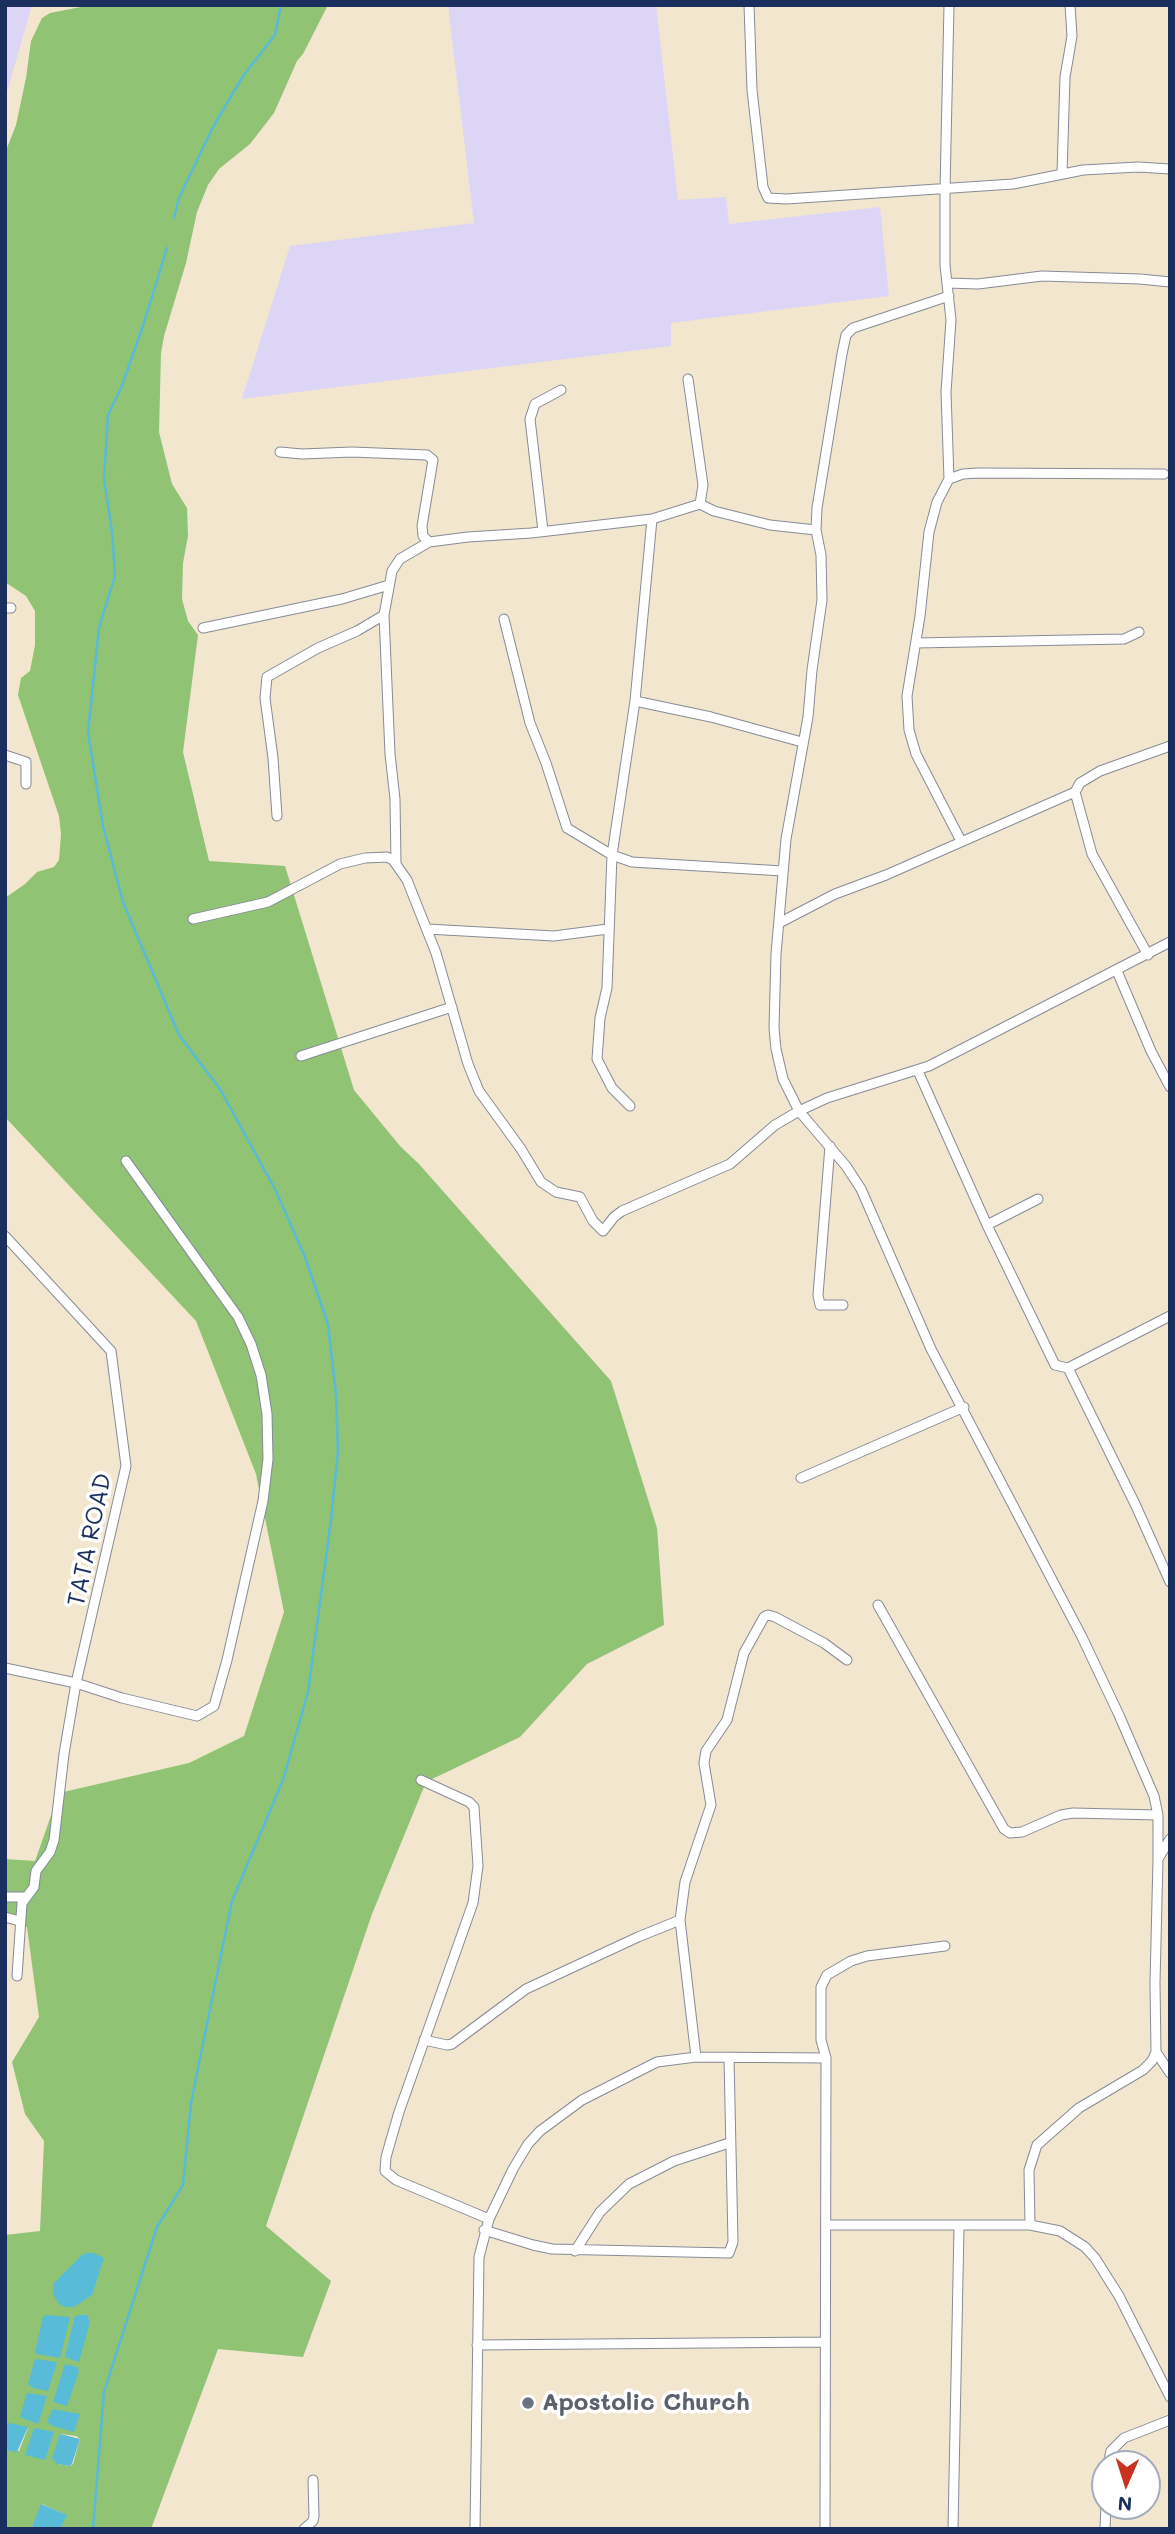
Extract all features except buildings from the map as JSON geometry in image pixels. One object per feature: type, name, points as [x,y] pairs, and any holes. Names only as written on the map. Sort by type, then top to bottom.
[{"type":"street","points":[[749,5],[752,90],[763,187],[768,198],[945,190],[1013,184],[1062,173],[1138,167],[1170,168]]},
{"type":"street","points":[[949,5],[945,190],[947,283],[951,320],[946,392],[949,479],[937,502],[929,532],[907,696],[909,730],[919,763],[961,841]]},
{"type":"street","points":[[1062,173],[1065,77],[1072,36],[1070,5]]},
{"type":"street","points":[[947,283],[978,284],[1042,276],[1170,282]]},
{"type":"street","points":[[948,296],[860,324],[846,335],[828,432],[816,530],[821,555],[822,600],[808,717],[783,871],[774,1028],[783,1079],[799,1111],[846,1166],[861,1189],[926,1338],[1082,1637],[1148,1779],[1158,1815],[1154,1983],[1156,2052],[1143,2070],[1079,2108],[1037,2145],[1029,2171],[1030,2225]]},
{"type":"street","points":[[688,379],[703,485],[700,504]]},
{"type":"street","points":[[543,531],[530,419],[535,404],[561,390]]},
{"type":"street","points":[[280,452],[427,454],[433,460],[422,526],[423,536],[429,542]]},
{"type":"street","points":[[949,479],[977,473],[1164,474]]},
{"type":"street","points":[[396,863],[384,615],[392,571],[400,559],[429,542],[652,519],[700,504],[714,511],[770,525],[816,530]]},
{"type":"street","points":[[631,1106],[612,1088],[597,1059],[600,1018],[607,988],[612,855],[635,701],[652,519]]},
{"type":"street","points":[[203,628],[342,599],[390,585]]},
{"type":"street","points":[[277,816],[265,698],[267,677],[384,615]]},
{"type":"street","points":[[504,619],[530,723],[568,828],[612,855],[650,864],[783,871]]},
{"type":"street","points":[[916,643],[1124,639],[1139,632]]},
{"type":"street","points":[[635,701],[711,717],[802,742]]},
{"type":"street","points":[[779,923],[835,894],[1075,792],[1080,783],[1100,771],[1170,746]]},
{"type":"street","points":[[5,755],[26,762],[26,784]]},
{"type":"street","points":[[1075,792],[1092,854],[1148,955]]},
{"type":"street","points":[[193,919],[268,902],[340,864],[381,857],[387,857],[396,863],[407,880],[428,929],[468,1064],[479,1091],[541,1182],[556,1192],[580,1197],[593,1221],[603,1231],[622,1211],[730,1164],[775,1125],[799,1111],[827,1098],[918,1071],[1170,942]]},
{"type":"street","points":[[428,929],[554,936],[608,929]]},
{"type":"street","points":[[1117,971],[1151,1051],[1170,1087]]},
{"type":"street","points":[[301,1056],[452,1007]]},
{"type":"street","points":[[918,1071],[1055,1365],[1068,1368],[1170,1316]]},
{"type":"street","points":[[830,1146],[818,1295],[821,1305],[843,1305]]},
{"type":"street","points":[[5,1668],[76,1683],[122,1699],[197,1716],[214,1706],[227,1660],[263,1501],[268,1459],[267,1414],[261,1376],[251,1344],[238,1317],[126,1161]]},
{"type":"street","points":[[988,1225],[1038,1199]]},
{"type":"street","name":"TATA ROAD","points":[[5,1236],[108,1348],[113,1358],[126,1466],[76,1683],[65,1741],[54,1840],[50,1852],[38,1867],[32,1891],[25,1897],[19,1921],[17,1976]]},
{"type":"street","points":[[1068,1368],[1170,1582]]},
{"type":"street","points":[[801,1478],[964,1408]]},
{"type":"street","points":[[878,1605],[1004,1829],[1010,1833],[1022,1832],[1061,1815],[1073,1813],[1158,1815]]},
{"type":"street","points":[[696,2057],[680,1920],[685,1882],[711,1805],[704,1757],[727,1720],[744,1653],[761,1620],[768,1615],[824,1643],[847,1660]]},
{"type":"street","points":[[421,1780],[469,1802],[474,1807],[478,1866],[473,1903],[399,2112],[386,2157],[385,2171],[396,2180],[489,2219]]},
{"type":"street","points":[[1158,1859],[1170,1839]]},
{"type":"street","points":[[5,1897],[25,1897]]},
{"type":"street","points":[[5,1917],[19,1921]]},
{"type":"street","points":[[424,2040],[452,2044],[537,1983],[680,1920]]},
{"type":"street","points":[[825,2529],[826,2058],[821,2039],[821,1987],[827,1975],[837,1967],[867,1956],[945,1946]]},
{"type":"street","points":[[1156,2052],[1170,2073]]},
{"type":"street","points":[[475,2529],[478,2257],[484,2230],[528,2144],[540,2131],[582,2100],[648,2065],[696,2057],[826,2058]]},
{"type":"street","points":[[484,2230],[533,2245],[575,2251],[729,2253],[733,2242],[729,2058]]},
{"type":"street","points":[[575,2251],[600,2212],[629,2184],[674,2161],[729,2143]]},
{"type":"street","points":[[826,2225],[1030,2225],[1060,2231],[1085,2247],[1095,2258],[1119,2296],[1170,2397]]},
{"type":"street","points":[[953,2529],[958,2227]]},
{"type":"street","points":[[477,2345],[825,2342]]},
{"type":"street","points":[[1112,2450],[1124,2438],[1170,2420]]},
{"type":"street","points":[[304,2529],[313,2521],[314,2516],[313,2480]]},
{"type":"shaded area","points":[[5,5],[32,5],[5,99]]},
{"type":"shaded area","points":[[448,5],[656,5],[678,200],[726,197],[729,224],[880,207],[889,296],[671,323],[671,346],[242,399],[290,246],[474,223]]},
{"type":"green space","points":[[91,5],[328,5],[297,61],[274,113],[250,144],[219,169],[208,185],[197,212],[186,263],[164,336],[161,353],[159,432],[172,484],[187,508],[188,536],[183,563],[182,599],[188,621],[198,635],[183,752],[209,861],[285,866],[354,1090],[400,1146],[419,1164],[611,1381],[657,1528],[664,1625],[587,1664],[520,1737],[426,1782],[372,1914],[266,2226],[331,2281],[303,2357],[218,2349],[151,2529],[60,2529],[66,2515],[42,2504],[31,2529],[5,2529],[5,2450],[19,2451],[28,2428],[5,2426],[5,2235],[40,2231],[44,2141],[25,2114],[12,2062],[39,2017],[27,1927],[5,1922],[5,1859],[35,1861],[59,1793],[189,1763],[244,1736],[284,1612],[256,1474],[196,1321],[5,1117],[5,898],[37,872],[54,867],[59,860],[61,834],[59,816],[18,695],[21,678],[30,671],[35,645],[35,611],[26,596],[5,582],[5,153],[16,125],[31,41],[42,18],[50,13]],"holes":[[[60,2434],[80,2439],[73,2464],[57,2464]]]},
{"type":"water","points":[[87,2253],[104,2258],[92,2295],[74,2307],[65,2307],[59,2304],[53,2294],[53,2284]]},
{"type":"water","points":[[87,2315],[90,2322],[79,2362],[65,2357],[75,2316]]},
{"type":"water","points":[[43,2317],[70,2317],[60,2358],[35,2352]]},
{"type":"water","points":[[35,2359],[57,2362],[48,2391],[33,2388],[28,2384]]},
{"type":"water","points":[[65,2364],[77,2367],[79,2371],[67,2406],[53,2402]]},
{"type":"water","points":[[27,2393],[47,2396],[38,2424],[20,2417]]},
{"type":"water","points":[[53,2409],[80,2414],[74,2432],[50,2425],[47,2421]]},
{"type":"water","points":[[9,2423],[28,2427],[17,2452],[5,2450],[5,2426]]},
{"type":"water","points":[[34,2428],[54,2432],[45,2460],[25,2455]]},
{"type":"water","points":[[60,2434],[80,2439],[70,2466],[57,2464],[52,2458]]},
{"type":"water","points":[[41,2504],[67,2515],[60,2529],[31,2529]]},
{"type":"waterway","points":[[174,218],[179,198],[212,129],[243,76],[275,35],[281,5]]},
{"type":"waterway","points":[[93,2529],[104,2392],[157,2227],[183,2185],[191,2103],[232,1901],[283,1780],[308,1692],[338,1451],[336,1394],[328,1324],[305,1257],[276,1191],[220,1089],[179,1035],[123,902],[103,826],[88,732],[99,628],[115,576],[104,479],[108,415],[121,388],[143,326],[167,248]]},
{"type":"place","name":"Apostolic Church","points":[[528,2403]]}]
